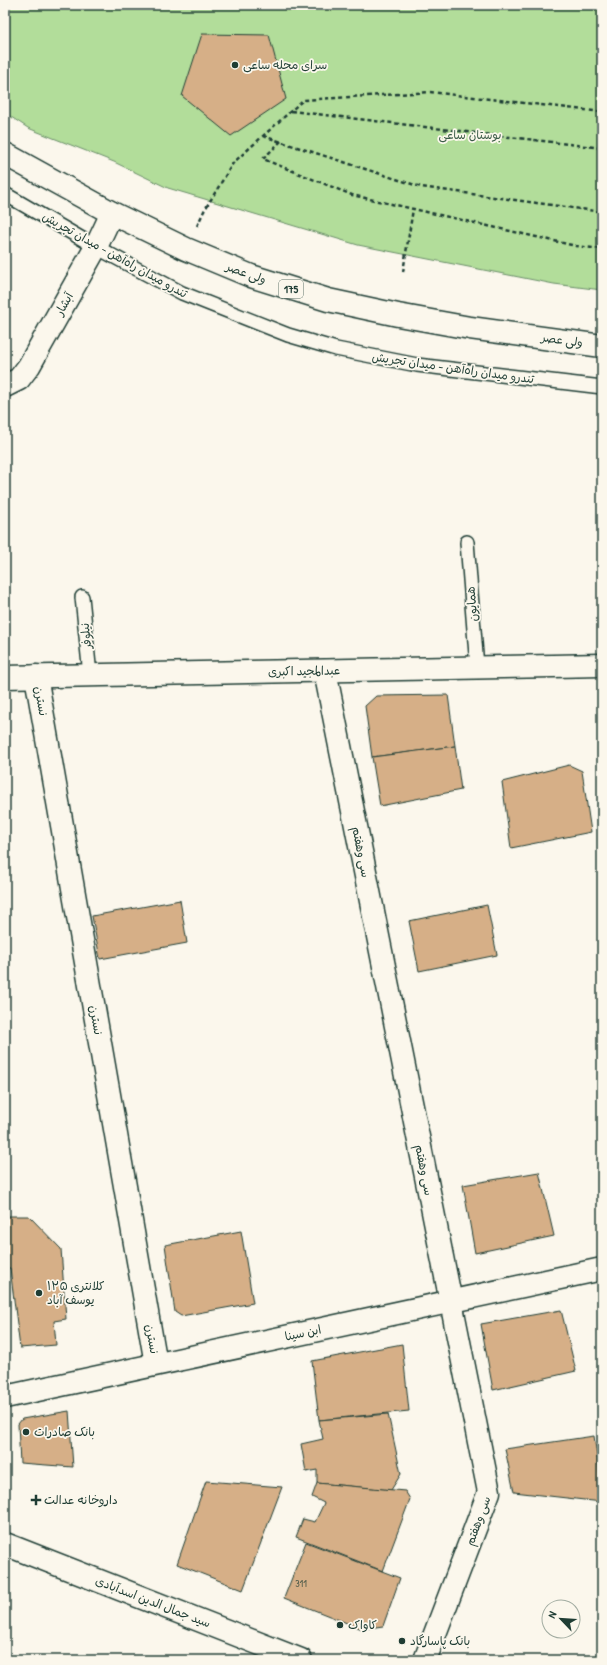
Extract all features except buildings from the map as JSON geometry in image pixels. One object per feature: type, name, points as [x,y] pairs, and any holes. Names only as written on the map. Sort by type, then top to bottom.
[{"type":"street","name":"ولی عصر","points":[[5,154],[112,213],[186,249],[251,276],[328,300],[470,328],[602,346]]},
{"type":"street","name":"آبشار","points":[[5,386],[19,378],[29,366],[96,247],[112,213]]},
{"type":"street","name":"عبدالمجید اکبری","points":[[5,677],[602,665]]},
{"type":"street","name":"سی وهفتم","points":[[325,670],[489,1492],[425,1660]]},
{"type":"street","name":"نسترن","points":[[36,676],[156,1364]]},
{"type":"street","name":"ابن سینا","points":[[5,1397],[602,1269]]},
{"type":"street","name":"سید جمال الدین اسدآبادی","points":[[5,1544],[301,1660]]},
{"type":"lane","name":"تندرو میدان راه‌آهن - میدان تجریش","points":[[5,194],[96,247],[182,294],[288,335],[336,349],[417,365],[602,387]]},
{"type":"lane","name":"همایون","points":[[467,542],[477,667]]},
{"type":"lane","name":"نیلوفر","points":[[82,597],[90,675]]},
{"type":"path","points":[[204,211],[233,163],[303,100],[430,92],[602,112]]},
{"type":"path","points":[[290,111],[602,148]]},
{"type":"path","points":[[263,136],[421,187],[602,212]]},
{"type":"path","points":[[281,141],[263,159],[352,195],[576,246],[602,249]]},
{"type":"path","points":[[402,272],[413,209]]},
{"type":"green space","name":"بوستان ساعی","points":[[5,5],[602,5],[602,290],[554,284],[358,245],[168,188],[114,162],[28,128],[5,113]]},
{"type":"place","name":"سرای محله ساعی","points":[[235,65]]},
{"type":"place","name":"کلانتری ۱۲۵ یوسف آباد","points":[[39,1293]]},
{"type":"place","name":"بانک صادرات","points":[[26,1432]]},
{"type":"place","name":"داروخانه عدالت","points":[[36,1500]]},
{"type":"place","name":"کاواک","points":[[340,1625]]},
{"type":"place","name":"بانک پاسارگاد","points":[[402,1641]]}]
